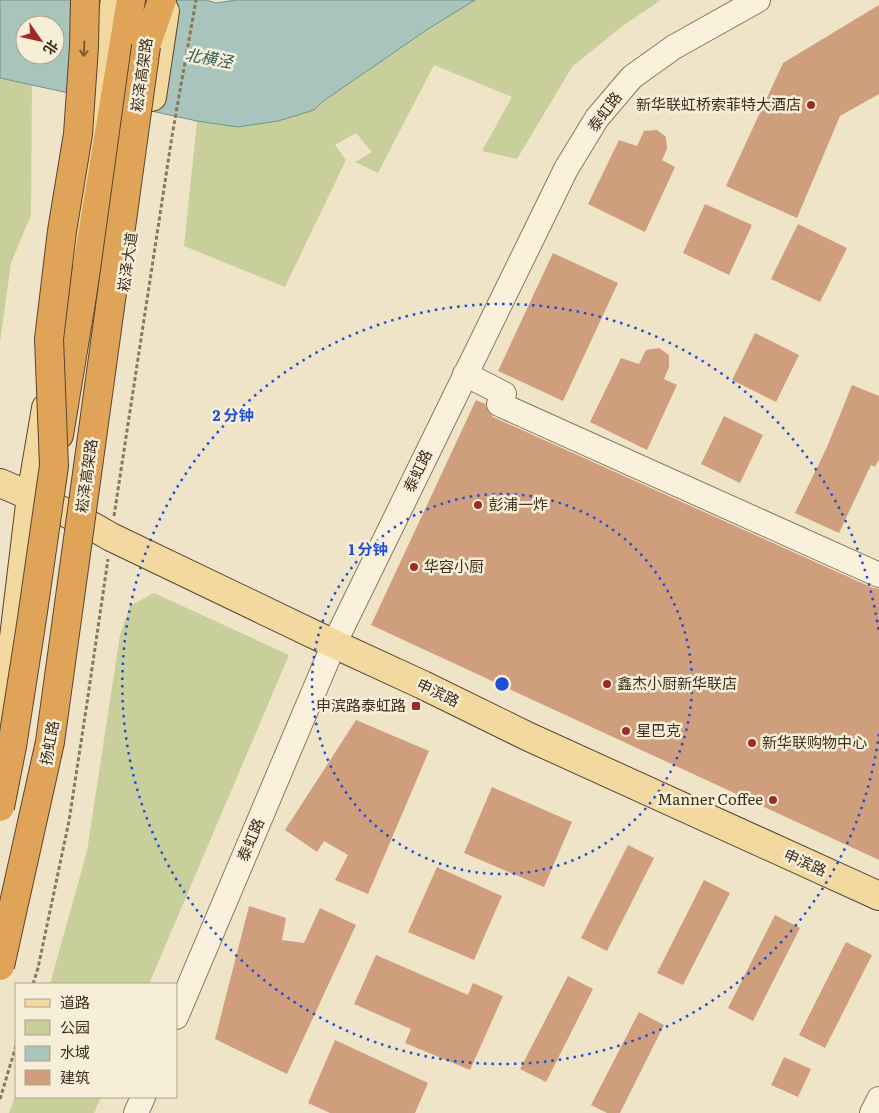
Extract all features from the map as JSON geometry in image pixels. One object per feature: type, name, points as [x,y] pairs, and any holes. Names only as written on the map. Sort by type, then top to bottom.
[{"type":"highway","points":[[54,466],[49,339],[62,231],[78,134],[85,0]]},
{"type":"highway","name":"崧泽高架路","points":[[0,807],[12,746],[54,466],[131,0]]},
{"type":"highway","name":"崧泽高架路","points":[[0,966],[4,936],[50,742],[153,0]]},
{"type":"highway","points":[[146,46],[162,0]]},
{"type":"main road","points":[[0,744],[31,496],[115,0]]},
{"type":"main road","name":"崧泽大道","points":[[100,531],[142,162],[167,0]]},
{"type":"main road","name":"申滨路","points":[[0,483],[31,496],[528,738],[879,896]]},
{"type":"main road","name":"扬虹路","points":[[0,960],[37,811],[100,531]]},
{"type":"street","name":"泰虹路","points":[[178,1012],[334,644],[566,169],[597,118],[632,77],[674,47],[758,0]]},
{"type":"street","points":[[465,374],[504,394],[499,404],[879,575]]},
{"type":"street","points":[[136,1113],[142,1098]]},
{"type":"street","points":[[872,1113],[879,1099]]},
{"type":"path","points":[[33,983],[69,821],[87,704],[100,531],[196,0]]},
{"type":"path","points":[[0,1099],[15,1049]]},
{"type":"green space","points":[[475,0],[661,0],[621,27],[572,67],[517,159],[482,151],[512,97],[434,65],[378,173],[355,162],[372,152],[356,133],[335,145],[346,160],[285,287],[184,246],[197,121],[238,127],[278,121],[314,110],[322,102],[428,29]]},
{"type":"green space","points":[[0,78],[32,85],[31,215],[11,263],[0,342]]},
{"type":"green space","points":[[154,593],[289,655],[149,983],[50,983],[87,851],[120,635],[130,606]]},
{"type":"green space","points":[[15,1097],[101,1098],[94,1113],[9,1113]]},
{"type":"water","name":"北横泾","points":[[0,0],[206,0],[216,3],[236,0],[475,0],[428,29],[322,102],[314,110],[278,121],[238,127],[197,121],[0,78]]},
{"type":"building","name":"新华联虹桥索菲特大酒店","points":[[879,5],[879,94],[840,116],[797,218],[726,186],[783,63]]},
{"type":"building","points":[[657,130],[666,137],[667,149],[662,160],[675,167],[645,232],[588,204],[619,140],[637,146],[644,131]]},
{"type":"building","points":[[705,204],[752,225],[729,275],[683,253]]},
{"type":"building","points":[[798,224],[847,248],[820,302],[771,279]]},
{"type":"building","points":[[553,253],[618,283],[563,401],[498,371]]},
{"type":"building","points":[[755,333],[799,355],[776,402],[732,380]]},
{"type":"building","points":[[659,348],[669,355],[669,367],[664,379],[677,385],[647,450],[590,422],[621,358],[639,364],[646,350]]},
{"type":"building","points":[[852,385],[879,396],[879,459],[875,467],[871,465],[839,533],[795,513],[827,447]]},
{"type":"building","name":"新华联购物中心","points":[[476,400],[485,404],[493,417],[873,588],[879,589],[879,860],[371,625]]},
{"type":"building","points":[[724,416],[763,435],[740,483],[701,464]]},
{"type":"building","points":[[356,720],[429,751],[368,894],[335,880],[348,855],[324,841],[317,852],[285,830]]},
{"type":"building","points":[[492,787],[572,822],[544,887],[464,853]]},
{"type":"building","points":[[628,845],[654,858],[607,951],[581,938]]},
{"type":"building","points":[[437,867],[502,896],[474,960],[408,932]]},
{"type":"building","points":[[704,880],[730,893],[683,985],[657,973]]},
{"type":"building","points":[[249,906],[286,918],[282,940],[304,943],[320,908],[356,925],[287,1074],[215,1039]]},
{"type":"building","points":[[775,915],[800,928],[753,1021],[728,1008]]},
{"type":"building","points":[[846,942],[872,955],[825,1048],[799,1035]]},
{"type":"building","points":[[376,955],[468,995],[473,983],[503,996],[470,1070],[405,1043],[411,1029],[354,1004]]},
{"type":"building","points":[[568,976],[593,989],[546,1082],[520,1069]]},
{"type":"building","points":[[639,1012],[664,1025],[620,1113],[607,1113],[591,1105]]},
{"type":"building","points":[[335,1040],[428,1083],[415,1113],[330,1113],[308,1103]]},
{"type":"building","points":[[784,1057],[811,1069],[798,1097],[771,1085]]},
{"type":"place","name":"新华联虹桥索菲特大酒店","points":[[811,105]]},
{"type":"place","name":"彭浦一炸","points":[[478,505]]},
{"type":"place","name":"华容小厨","points":[[414,567]]},
{"type":"place","name":"鑫杰小厨新华联店","points":[[607,684]]},
{"type":"place","name":"申滨路泰虹路","points":[[416,706]]},
{"type":"place","name":"星巴克","points":[[626,731]]},
{"type":"place","name":"新华联购物中心","points":[[752,743]]},
{"type":"place","name":"Manner Coffee","points":[[773,800]]}]
